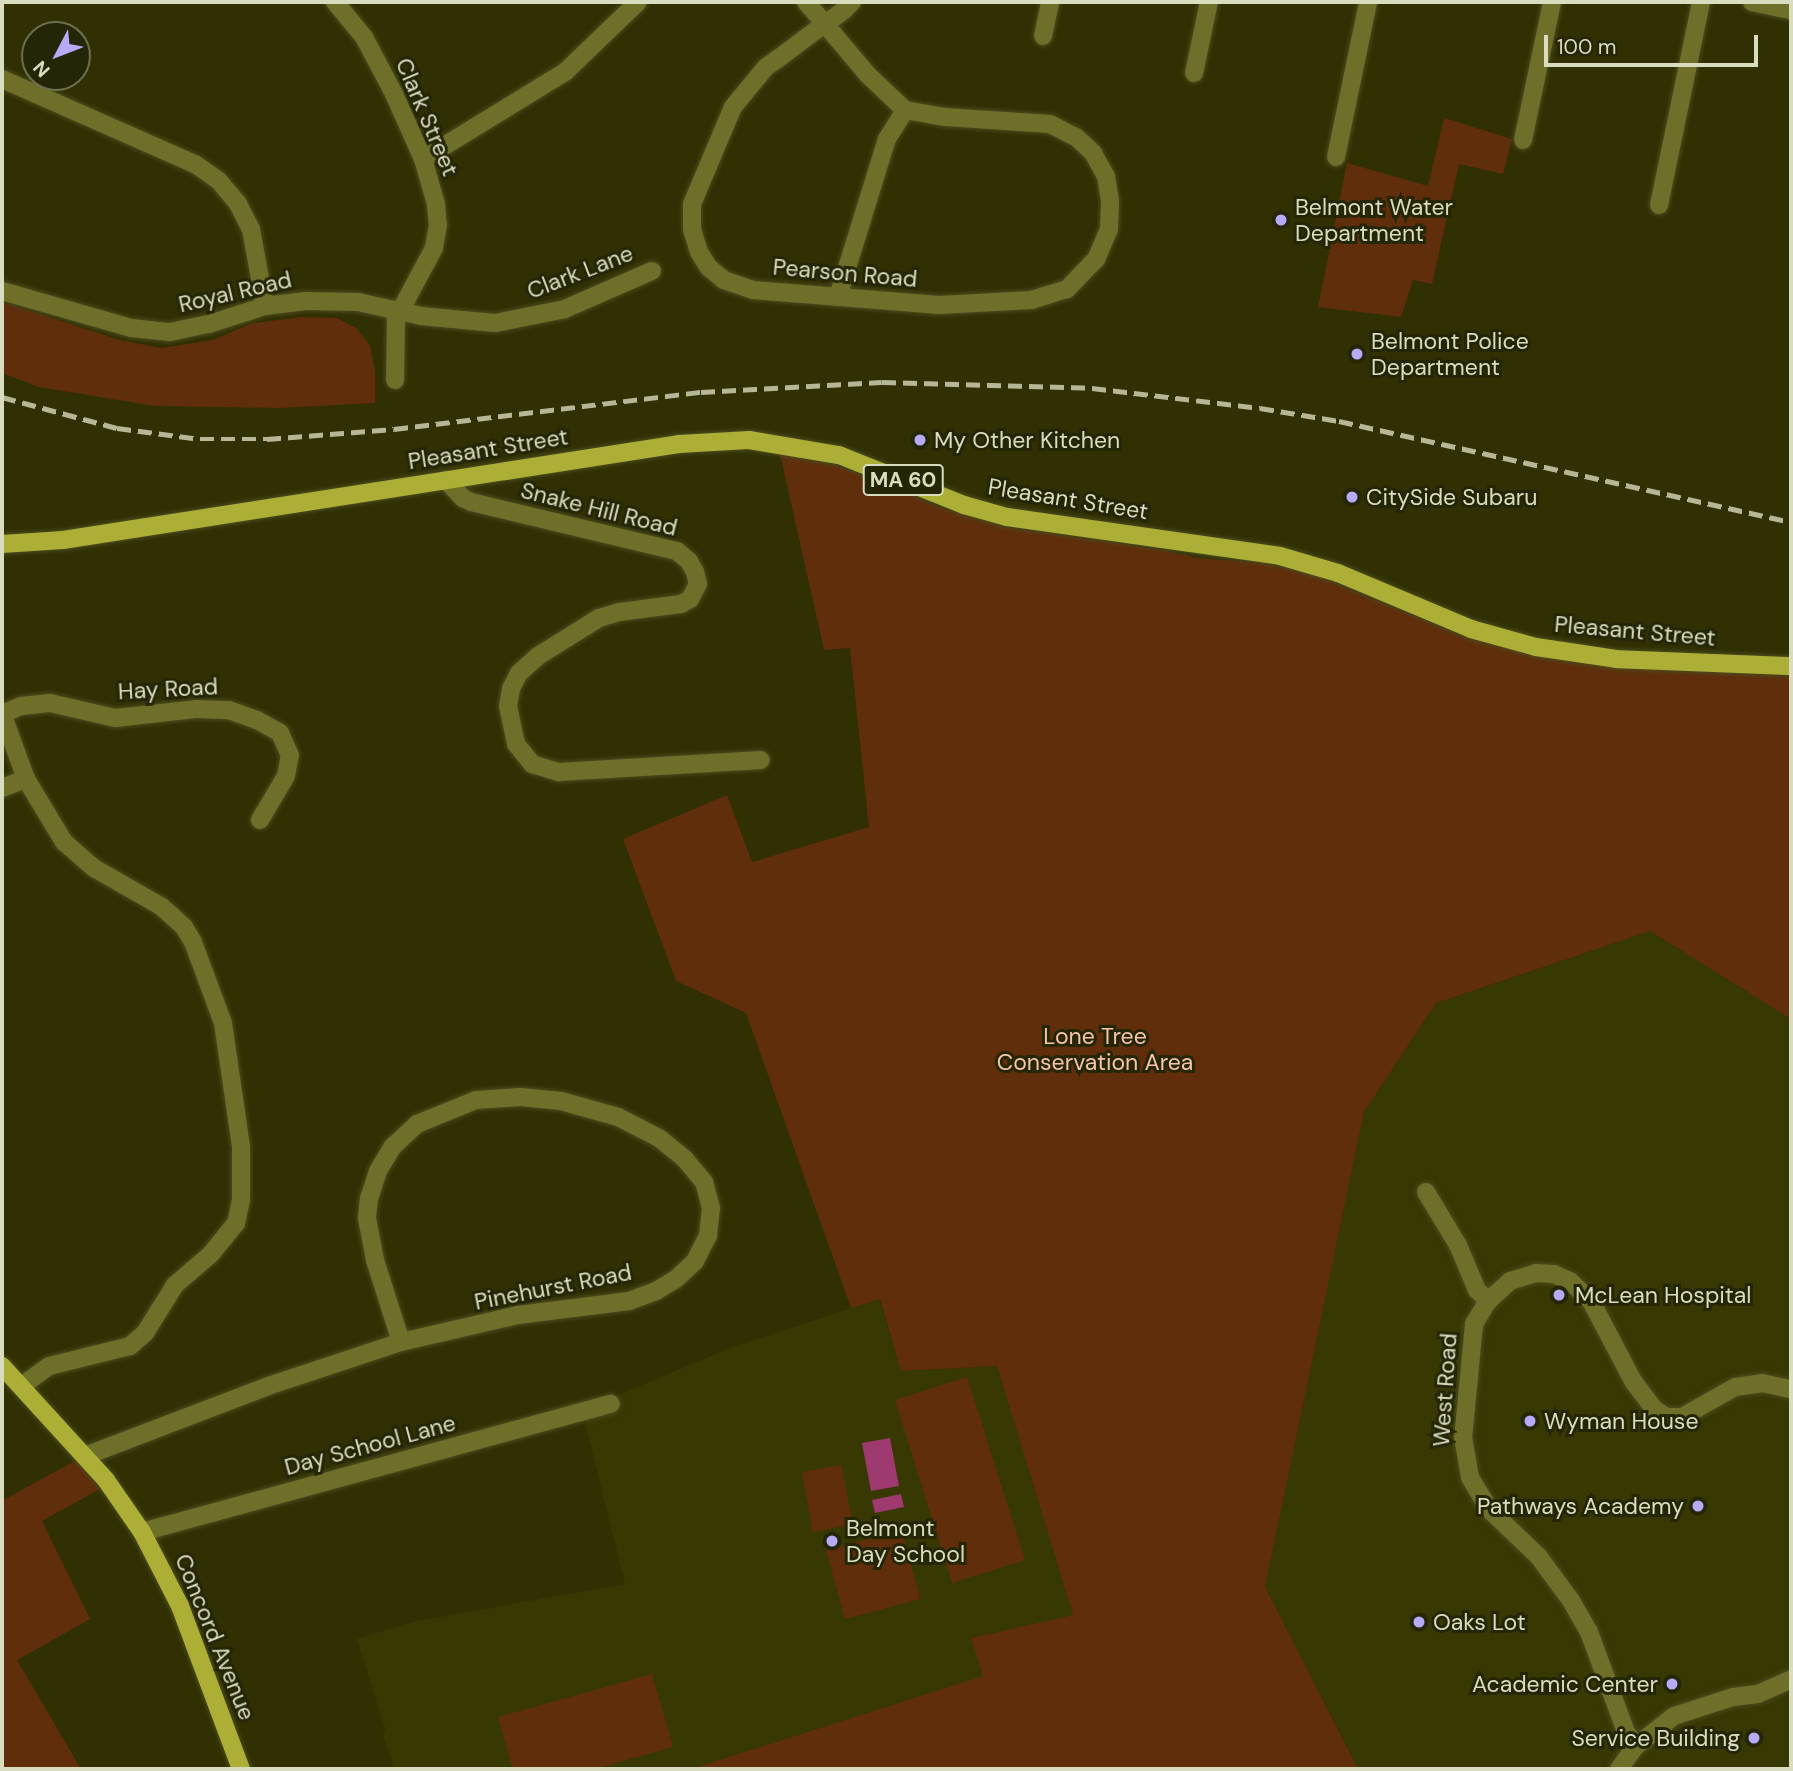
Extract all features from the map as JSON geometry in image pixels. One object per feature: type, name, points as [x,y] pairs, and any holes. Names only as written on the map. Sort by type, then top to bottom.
[{"type":"main road","name":"Pleasant Street","points":[[2,544],[63,540],[679,444],[733,439],[779,443],[839,455],[964,505],[1007,517],[1280,556],[1338,573],[1471,629],[1536,647],[1616,659],[1791,666]]},
{"type":"main road","name":"Concord Avenue","points":[[2,1366],[85,1456],[142,1532],[180,1606],[241,1769]]},
{"type":"street","name":"Clark Street","points":[[335,2],[373,52],[423,159],[436,204],[437,233],[430,256],[399,312],[394,337],[396,380]]},
{"type":"street","points":[[423,159],[565,72],[638,2]]},
{"type":"street","points":[[806,2],[868,75],[905,110],[887,139],[838,297]]},
{"type":"street","points":[[825,24],[852,2]]},
{"type":"street","points":[[1043,36],[1050,2]]},
{"type":"street","points":[[1194,73],[1209,2]]},
{"type":"street","points":[[1336,157],[1368,2]]},
{"type":"street","points":[[1523,140],[1552,2]]},
{"type":"street","points":[[1659,205],[1700,2]]},
{"type":"street","points":[[1752,2],[1791,10]]},
{"type":"street","name":"Pearson Road","points":[[825,24],[766,67],[744,92],[724,125],[692,204],[691,217],[696,244],[715,275],[753,290],[939,305],[1052,296],[1067,289],[1090,267],[1102,250],[1109,229],[1110,202],[1107,176],[1093,153],[1076,137],[1050,124],[945,117],[905,110]]},
{"type":"street","points":[[2,79],[195,164],[219,181],[238,204],[251,229],[265,306]]},
{"type":"street","name":"Clark Lane","points":[[399,312],[466,322],[519,320],[565,309],[652,271]]},
{"type":"street","name":"Royal Road","points":[[2,291],[131,328],[170,332],[209,324],[265,306],[306,301],[346,300],[399,312]]},
{"type":"street","name":"Snake Hill Road","points":[[446,480],[463,498],[471,502],[677,551],[689,561],[695,572],[698,584],[690,599],[681,604],[619,612],[598,618],[538,656],[519,673],[511,689],[508,706],[516,744],[532,764],[559,772],[761,760]]},
{"type":"street","name":"Hay Road","points":[[2,714],[11,708],[41,703],[115,718],[196,709],[229,710],[248,717],[279,733],[290,755],[286,776],[260,820]]},
{"type":"street","points":[[2,714],[26,779],[64,842],[94,868],[162,907],[184,927],[200,954],[223,1023],[230,1054],[241,1147],[240,1209],[233,1228],[211,1254],[175,1285],[152,1324],[136,1342],[50,1366],[21,1386]]},
{"type":"street","points":[[2,788],[26,779]]},
{"type":"street","name":"Pinehurst Road","points":[[85,1456],[256,1390],[401,1342],[518,1315],[629,1301],[656,1291],[676,1279],[695,1261],[708,1236],[711,1208],[704,1182],[685,1159],[659,1138],[618,1117],[561,1101],[520,1097],[476,1100],[417,1124],[393,1146],[378,1171],[369,1198],[367,1219],[375,1260],[401,1342]]},
{"type":"street","points":[[1426,1192],[1458,1245],[1477,1290],[1488,1301]]},
{"type":"street","name":"West Road","points":[[1636,1746],[1626,1732],[1589,1632],[1572,1602],[1548,1567],[1477,1493],[1467,1469],[1464,1449],[1471,1340],[1478,1316],[1502,1286],[1527,1275],[1554,1275],[1570,1281],[1597,1308],[1621,1359],[1647,1401],[1660,1413],[1672,1419],[1682,1417],[1734,1387],[1762,1383],[1791,1388]]},
{"type":"street","name":"Day School Lane","points":[[142,1532],[611,1404]]},
{"type":"street","points":[[1619,1769],[1636,1746],[1680,1712],[1733,1697],[1759,1694],[1791,1679]]},
{"type":"shaded area","name":"McLean Hospital","points":[[1650,931],[1791,1019],[1791,1769],[1358,1769],[1265,1587],[1364,1112],[1436,1003]]},
{"type":"shaded area","name":"Belmont Day School","points":[[879,1299],[901,1371],[997,1366],[1073,1615],[971,1638],[984,1676],[691,1769],[394,1769],[383,1734],[386,1732],[357,1639],[412,1622],[625,1584],[582,1410],[735,1346]]},
{"type":"shaded area","points":[[890,1438],[899,1486],[871,1491],[862,1443]]},
{"type":"shaded area","points":[[901,1494],[904,1507],[875,1513],[872,1500]]},
{"type":"green space","points":[[1444,118],[1512,139],[1503,174],[1459,164],[1432,284],[1413,280],[1401,317],[1318,307],[1347,163],[1428,186]]},
{"type":"green space","points":[[2,302],[120,340],[161,348],[212,340],[253,323],[302,317],[337,318],[356,328],[370,345],[375,371],[375,403],[279,408],[154,406],[39,387],[2,373]]},
{"type":"green space","name":"Lone Tree Conservation Area","points":[[780,454],[836,465],[945,509],[1005,527],[1163,550],[1197,558],[1263,563],[1310,573],[1453,632],[1535,656],[1615,668],[1791,676],[1791,1019],[1650,931],[1436,1003],[1364,1112],[1265,1587],[1358,1769],[691,1769],[983,1676],[971,1638],[1073,1615],[997,1366],[901,1371],[880,1299],[851,1308],[746,1013],[676,981],[623,839],[727,795],[752,862],[869,827],[850,648],[824,650]]},
{"type":"green space","points":[[967,1377],[1025,1560],[952,1583],[895,1400]]},
{"type":"green space","points":[[76,1460],[100,1489],[42,1521],[90,1619],[17,1660],[81,1769],[2,1769],[2,1501]]},
{"type":"green space","points":[[841,1465],[853,1524],[813,1532],[802,1472]]},
{"type":"green space","points":[[902,1530],[920,1599],[845,1619],[826,1550]]},
{"type":"green space","points":[[652,1674],[673,1747],[595,1769],[513,1769],[498,1717]]},
{"type":"railway","points":[[2,397],[117,428],[200,439],[267,439],[394,429],[701,392],[882,382],[1092,388],[1260,408],[1339,421],[1791,522]]},
{"type":"place","name":"Belmont Water Department","points":[[1281,220]]},
{"type":"place","name":"Belmont Police Department","points":[[1357,354]]},
{"type":"place","name":"My Other Kitchen","points":[[920,440]]},
{"type":"place","name":"CitySide Subaru","points":[[1352,497]]},
{"type":"place","name":"McLean Hospital","points":[[1559,1295]]},
{"type":"place","name":"Wyman House","points":[[1530,1421]]},
{"type":"place","name":"Pathways Academy","points":[[1698,1506]]},
{"type":"place","name":"Belmont Day School","points":[[832,1541]]},
{"type":"place","name":"Oaks Lot","points":[[1419,1622]]},
{"type":"place","name":"Academic Center","points":[[1672,1684]]},
{"type":"place","name":"Service Building","points":[[1754,1738]]}]
